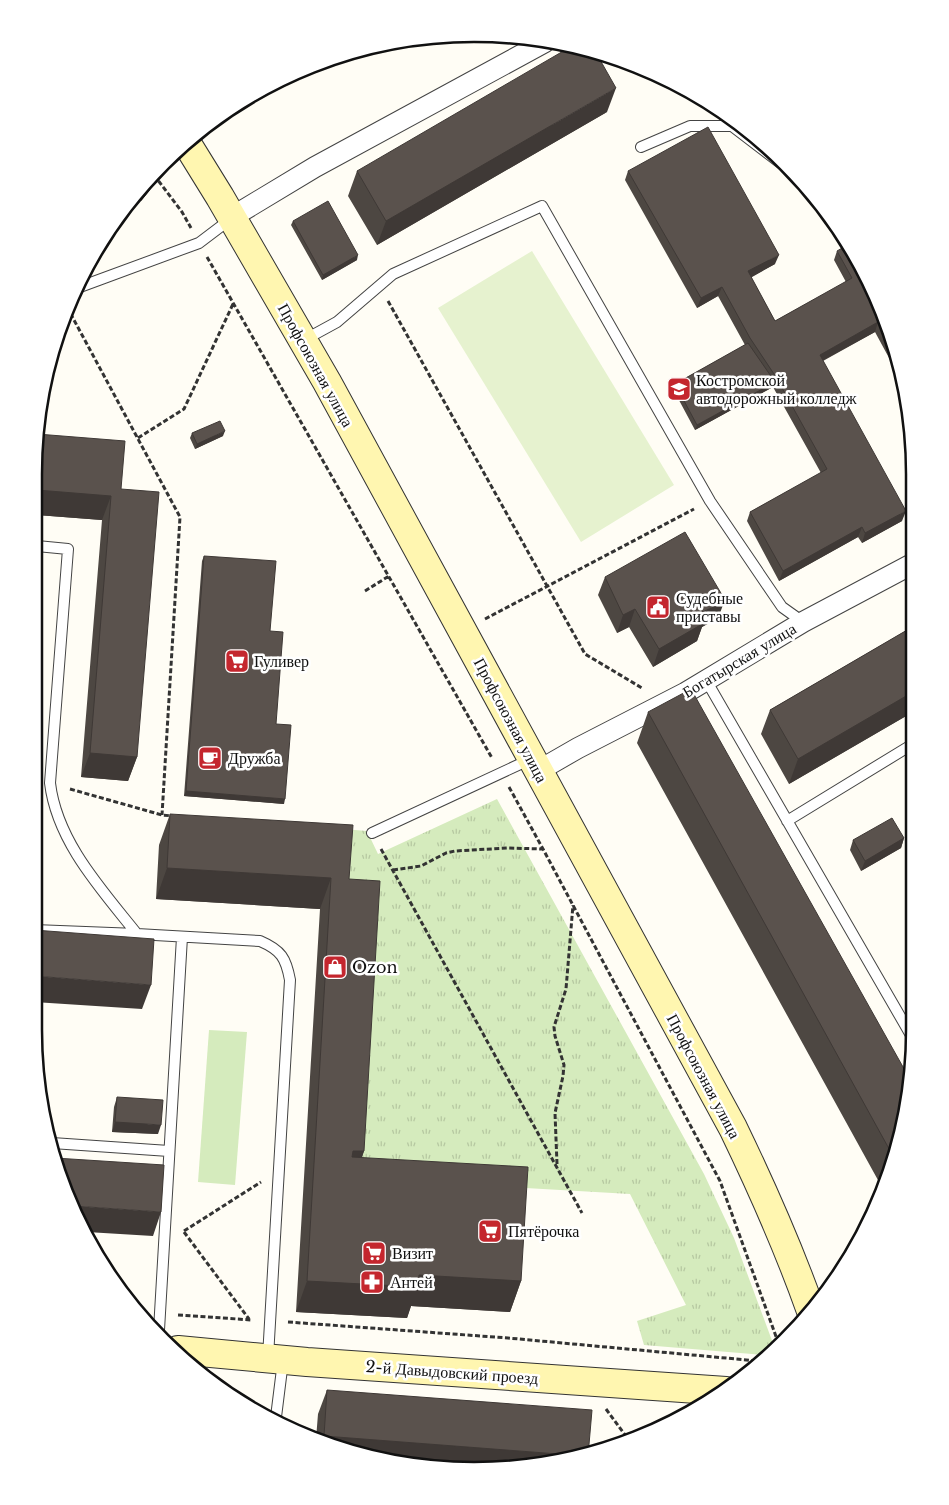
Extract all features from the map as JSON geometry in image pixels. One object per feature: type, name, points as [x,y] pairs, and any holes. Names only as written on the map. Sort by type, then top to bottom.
[{"type":"main road","name":"Профсоюзная улица","points":[[191,150],[232,217],[303,341],[733,1128],[765,1194],[808,1304]]},
{"type":"main road","name":"2-й Давыдовский проезд","points":[[185,1351],[275,1359],[715,1390]]},
{"type":"street","points":[[232,217],[315,167],[536,47]]},
{"type":"street","name":"Богатырская улица","points":[[535,765],[578,748],[685,693],[803,622],[906,566]]},
{"type":"lane","points":[[641,147],[690,126],[729,126]]},
{"type":"lane","points":[[303,341],[336,322],[393,274],[542,206],[710,501],[782,607],[803,622]]},
{"type":"lane","points":[[86,285],[199,243],[232,217]]},
{"type":"lane","points":[[42,546],[68,549],[50,783],[56,813],[74,848],[96,882],[137,934]]},
{"type":"lane","points":[[706,680],[906,1027]]},
{"type":"lane","points":[[787,821],[906,748]]},
{"type":"lane","points":[[372,833],[501,773],[535,765]]},
{"type":"lane","points":[[42,930],[260,941],[281,954],[287,965],[290,980],[270,1321],[275,1359],[276,1414]]},
{"type":"lane","points":[[159,1325],[182,936]]},
{"type":"lane","points":[[57,1142],[169,1151]]},
{"type":"path","points":[[158,181],[182,212],[501,773],[573,904],[720,1181],[777,1339]]},
{"type":"path","points":[[379,286],[585,654],[640,688],[685,693]]},
{"type":"path","points":[[138,438],[184,409],[234,303]]},
{"type":"path","points":[[72,317],[180,517],[162,815]]},
{"type":"path","points":[[462,631],[710,501]]},
{"type":"path","points":[[365,591],[389,576]]},
{"type":"path","points":[[50,783],[162,815],[181,817]]},
{"type":"path","points":[[372,833],[582,1213]]},
{"type":"path","points":[[392,870],[421,866],[446,853],[455,851],[543,848]]},
{"type":"path","points":[[557,1167],[555,1113],[564,1065],[554,1027],[566,989],[573,904]]},
{"type":"path","points":[[164,1243],[279,1170]]},
{"type":"path","points":[[184,1231],[249,1319]]},
{"type":"path","points":[[160,1313],[508,1338],[752,1360]]},
{"type":"path","points":[[606,1409],[625,1435]]},
{"type":"green space","points":[[532,251],[674,485],[581,542],[438,308]]},
{"type":"green space","points":[[497,799],[704,1174],[734,1238],[773,1343],[760,1355],[644,1345],[637,1321],[686,1305],[630,1194],[353,1178],[338,910],[343,829],[367,831],[378,854]]},
{"type":"green space","points":[[209,1030],[247,1032],[235,1185],[198,1182]]},
{"type":"building","points":[[562,52],[601,61],[616,88],[386,221],[357,171]]},
{"type":"building","points":[[708,127],[779,255],[748,271],[775,321],[852,278],[837,251],[842,248],[862,283],[881,327],[878,322],[820,355],[906,511],[865,533],[862,527],[783,571],[750,512],[827,469],[776,377],[750,338],[722,287],[701,298],[628,171]]},
{"type":"building","points":[[328,201],[358,255],[323,275],[293,221]]},
{"type":"building","points":[[748,343],[775,382],[697,425],[675,384]]},
{"type":"building","points":[[220,421],[225,431],[197,444],[192,433]]},
{"type":"building","points":[[44,435],[125,441],[121,489],[159,492],[137,757],[90,753],[111,496],[42,490]]},
{"type":"building","name":"Судебные приставы","points":[[685,532],[725,600],[699,614],[704,623],[659,649],[635,609],[623,615],[605,577]]},
{"type":"building","name":"Гуливер","points":[[204,556],[276,561],[270,631],[283,632],[276,724],[291,725],[285,799],[186,791]]},
{"type":"building","points":[[906,631],[906,696],[798,759],[770,710]]},
{"type":"building","points":[[691,689],[905,1070],[898,1115],[890,1150],[648,712]]},
{"type":"building","points":[[170,814],[353,825],[349,879],[380,881],[364,1151],[353,1151],[352,1157],[528,1167],[521,1281],[419,1275],[418,1287],[307,1281],[331,878],[167,868]]},
{"type":"building","points":[[892,818],[904,838],[865,861],[853,840]]},
{"type":"building","points":[[42,931],[154,939],[151,985],[42,977]]},
{"type":"building","points":[[117,1097],[163,1100],[161,1125],[115,1122]]},
{"type":"building","points":[[62,1158],[164,1165],[161,1212],[80,1206]]},
{"type":"building","points":[[327,1390],[592,1410],[589,1447],[559,1454],[324,1436]]},
{"type":"place","name":"Костромской автодорожный колледж","points":[[679,389]]},
{"type":"place","name":"Судебные приставы","points":[[658,607]]},
{"type":"place","name":"Гуливер","points":[[237,661]]},
{"type":"place","name":"Дружба","points":[[210,758]]},
{"type":"place","name":"Ozon","points":[[335,967]]},
{"type":"place","name":"Пятёрочка","points":[[490,1231]]},
{"type":"place","name":"Визит","points":[[374,1253]]},
{"type":"place","name":"Антей","points":[[372,1282]]}]
